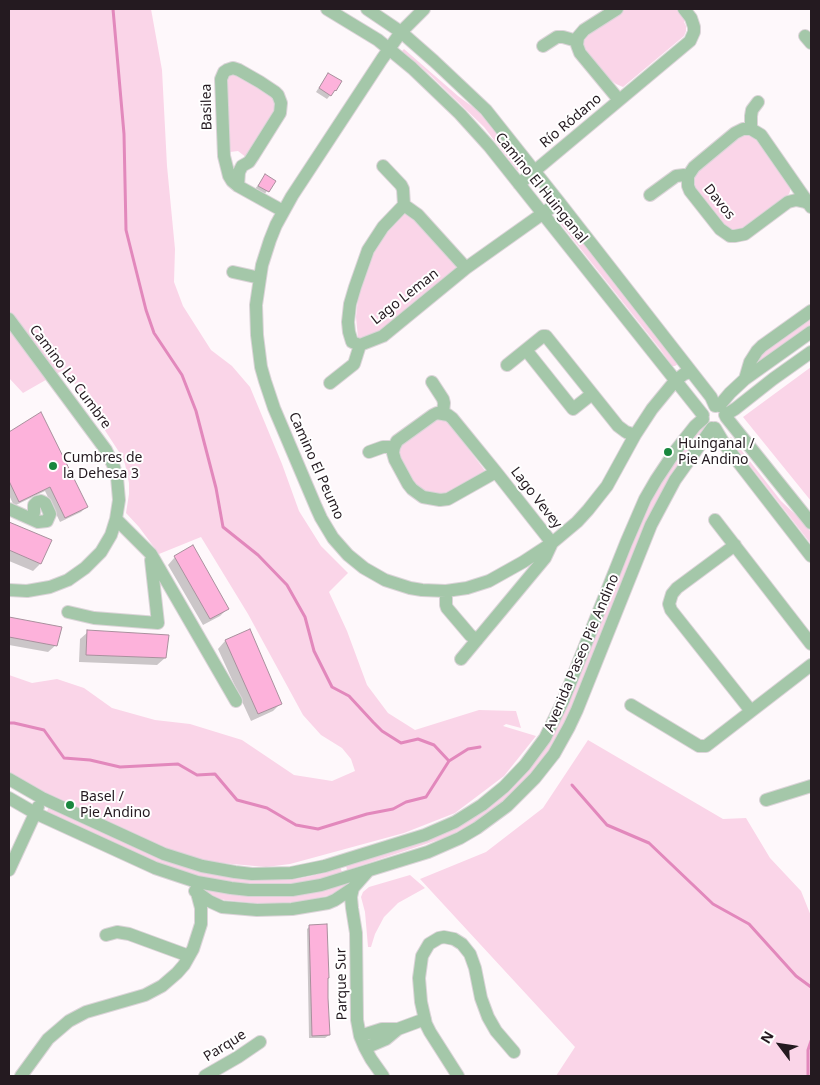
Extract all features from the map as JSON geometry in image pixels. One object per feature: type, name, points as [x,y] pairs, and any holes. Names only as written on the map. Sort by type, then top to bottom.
[{"type":"street","name":"Camino El Huinganal","points":[[328,9],[378,40],[412,68],[460,114],[519,184],[703,417]]},
{"type":"street","name":"Camino El Huinganal","points":[[367,9],[401,32],[486,110],[690,372],[811,523]]},
{"type":"street","name":"Camino El Peumo","points":[[424,9],[401,32],[301,181],[283,212],[270,240],[260,278],[256,305],[257,335],[261,367],[265,381],[274,408],[316,507],[326,528],[336,542],[355,562],[373,574],[410,588],[446,591],[467,588],[490,581],[552,543],[577,522],[599,498],[652,409],[675,382],[684,374],[690,372]]},
{"type":"street","points":[[543,46],[557,37],[577,41],[580,33],[617,9]]},
{"type":"street","name":"Río Ródano","points":[[519,184],[690,41],[694,27],[691,18],[684,9]]},
{"type":"street","name":"Río Ródano","points":[[577,41],[580,53],[619,100]]},
{"type":"street","name":"Basilea","points":[[233,68],[275,92],[281,103],[280,113],[258,149],[249,162],[242,166],[238,172],[238,186],[229,176],[224,156],[221,79],[224,72],[233,68]]},
{"type":"street","points":[[758,102],[752,110],[751,128],[760,135],[810,205]]},
{"type":"street","name":"Davos","points":[[751,128],[735,132],[694,167],[688,176],[690,191],[720,229],[730,236],[745,234],[788,202]]},
{"type":"street","points":[[384,166],[401,185],[404,205],[418,214],[466,268]]},
{"type":"street","name":"Davos","points":[[650,195],[676,176],[688,176]]},
{"type":"street","points":[[788,202],[793,189],[792,180]]},
{"type":"street","points":[[238,186],[283,212]]},
{"type":"street","points":[[788,202],[796,200],[810,205]]},
{"type":"street","name":"Lago Leman","points":[[404,205],[383,227],[368,250],[355,287],[350,304],[348,322],[352,342],[360,345],[384,336],[466,268],[559,202]]},
{"type":"street","points":[[233,272],[260,278]]},
{"type":"street","points":[[745,379],[750,362],[757,351],[811,311]]},
{"type":"street","name":"Camino La Cumbre","points":[[9,319],[100,442],[110,458],[119,488],[116,519],[111,535],[94,560],[78,574],[59,584],[27,591],[9,590]]},
{"type":"street","points":[[811,332],[745,379],[730,393],[721,411],[724,424],[714,428],[707,426],[703,417],[707,408],[721,411],[735,409],[811,352]]},
{"type":"street","points":[[507,365],[543,336],[546,336],[618,426],[626,432],[635,435]]},
{"type":"street","points":[[330,383],[354,364],[360,345]]},
{"type":"street","points":[[526,350],[573,409],[592,394]]},
{"type":"street","points":[[369,452],[383,447],[394,447],[397,440],[433,415],[443,413],[444,398],[432,382]]},
{"type":"street","name":"Lago Vevey","points":[[443,413],[452,418],[552,543]]},
{"type":"street","name":"Avenida Paseo Pie Andino","points":[[9,780],[42,798],[164,854],[210,868],[252,874],[291,873],[325,866],[425,835],[455,822],[482,805],[504,787],[525,765],[545,738],[563,701],[645,499],[676,450],[703,417]]},
{"type":"street","points":[[714,428],[725,445],[811,556]]},
{"type":"street","name":"Avenida Paseo Pie Andino","points":[[9,798],[35,813],[155,868],[182,878],[249,890],[278,891],[321,885],[428,852],[452,842],[477,828],[507,806],[548,763],[577,710],[651,525],[675,480],[714,428]]},
{"type":"street","name":"Lago Vevey","points":[[394,447],[395,460],[408,484],[423,497],[440,500],[448,499],[496,472]]},
{"type":"street","points":[[9,508],[38,522],[46,521],[50,514],[45,503],[41,501],[33,505]]},
{"type":"street","points":[[116,519],[150,554],[236,702]]},
{"type":"street","points":[[715,520],[811,644]]},
{"type":"street","name":"Camino El Peumo","points":[[461,659],[545,558],[552,543]]},
{"type":"street","points":[[735,544],[677,588],[672,594],[669,604],[671,610],[751,711]]},
{"type":"street","points":[[68,612],[94,618],[158,623],[150,554]]},
{"type":"street","points":[[446,591],[447,608],[470,636],[477,640]]},
{"type":"street","points":[[631,705],[699,746],[706,746],[811,665]]},
{"type":"street","points":[[766,800],[811,786]]},
{"type":"street","points":[[9,870],[42,798]]},
{"type":"street","points":[[182,878],[197,893],[222,907],[274,910],[301,908],[328,902],[352,888],[368,871]]},
{"type":"street","name":"Parque Sur","points":[[352,888],[351,902],[356,933],[356,1011],[362,1042],[383,1076]]},
{"type":"street","points":[[21,1076],[48,1039],[69,1021],[86,1012],[134,999],[154,991],[177,973],[189,956],[201,924],[201,908],[197,893]]},
{"type":"street","points":[[328,902],[342,905],[353,914]]},
{"type":"street","points":[[201,924],[214,911],[222,907]]},
{"type":"street","points":[[106,936],[117,932],[129,934],[189,956]]},
{"type":"street","points":[[458,1076],[430,1032],[421,1002],[419,986],[422,956],[426,948],[434,940],[450,937],[462,944],[470,954],[476,968],[481,998],[488,1017],[496,1031],[514,1052]]},
{"type":"street","points":[[362,1042],[386,1040],[398,1029],[425,1019]]},
{"type":"street","name":"Parque","points":[[205,1076],[260,1042]]},
{"type":"shaded area","points":[[9,9],[151,9],[162,70],[167,166],[175,249],[174,282],[183,306],[211,350],[232,366],[250,387],[299,511],[321,546],[348,573],[329,592],[347,631],[367,685],[388,713],[415,730],[479,710],[516,711],[521,728],[506,724],[503,726],[536,736],[504,776],[455,813],[404,833],[290,864],[266,867],[210,862],[160,846],[111,825],[9,773],[9,675],[32,683],[57,679],[84,688],[112,708],[155,720],[190,724],[242,740],[294,775],[332,781],[355,771],[351,759],[342,748],[321,735],[303,715],[248,614],[201,537],[159,554],[126,513],[129,483],[125,464],[65,369],[23,393],[9,378]]},
{"type":"shaded area","points":[[624,9],[677,9],[686,20],[684,22],[686,31],[684,36],[623,87],[611,80],[593,60],[583,45],[588,33]]},
{"type":"shaded area","points":[[404,49],[477,110],[523,165],[520,171],[517,170],[484,127],[402,51]]},
{"type":"shaded area","points":[[236,74],[270,93],[277,106],[247,158],[238,151],[230,152],[226,78]]},
{"type":"shaded area","points":[[745,134],[754,135],[790,187],[790,191],[768,212],[749,225],[735,231],[725,228],[693,187],[695,174],[738,136]]},
{"type":"shaded area","points":[[405,210],[460,267],[370,344],[358,338],[356,317],[359,288],[372,252]]},
{"type":"shaded area","points":[[559,212],[678,364],[672,366],[556,218],[556,214]]},
{"type":"shaded area","points":[[811,318],[811,325],[755,365],[759,356]]},
{"type":"shaded area","points":[[811,367],[811,501],[743,417]]},
{"type":"shaded area","points":[[443,419],[449,423],[486,472],[448,494],[429,495],[413,485],[398,455],[399,448],[403,442],[434,420]]},
{"type":"shaded area","points":[[701,426],[705,427],[705,431],[647,519],[564,725],[544,758],[513,793],[477,822],[444,838],[347,870],[346,865],[503,795],[522,777],[540,755],[640,520],[665,475]]},
{"type":"shaded area","points":[[731,437],[781,501],[811,532],[811,544],[729,439]]},
{"type":"shaded area","points":[[588,740],[723,819],[746,818],[770,858],[801,891],[811,916],[811,1076],[556,1076],[575,1047],[420,879],[486,852],[543,808]]},
{"type":"shaded area","points":[[49,807],[151,855],[259,880],[295,879],[340,867],[342,872],[324,879],[289,885],[242,884],[217,880],[175,870],[46,813]]},
{"type":"shaded area","points":[[410,875],[425,888],[398,903],[384,917],[371,947],[368,947],[365,912],[361,897],[363,892],[369,887]]},
{"type":"shaded area","points":[[353,881],[344,889],[330,895],[306,901],[278,904],[216,899],[208,895],[203,889],[238,895],[263,897],[289,896]]},
{"type":"building","points":[[328,73],[342,81],[331,96],[319,88]]},
{"type":"building","points":[[265,174],[276,181],[269,192],[258,186]]},
{"type":"building","points":[[41,412],[88,507],[65,518],[50,487],[19,502],[9,481],[9,432]]},
{"type":"building","points":[[9,522],[52,540],[41,564],[9,550]]},
{"type":"building","points":[[193,545],[229,609],[210,619],[174,556]]},
{"type":"building","points":[[9,617],[62,627],[57,646],[9,637]]},
{"type":"building","points":[[250,629],[282,704],[258,714],[225,640]]},
{"type":"building","points":[[87,630],[169,635],[166,658],[86,655]]},
{"type":"building","points":[[327,924],[330,1035],[312,1036],[309,925]]},
{"type":"waterway","points":[[113,9],[124,134],[126,230],[146,310],[154,333],[182,375],[196,411],[216,488],[223,527],[258,555],[287,585],[305,617],[314,651],[332,687],[349,696],[382,731],[401,743],[418,739],[434,745],[449,761]]},
{"type":"waterway","points":[[9,723],[44,730],[64,758],[90,760],[120,767],[178,764],[197,775],[215,774],[237,800],[267,808],[296,825],[318,829],[367,814],[393,809],[406,802],[426,797],[449,761],[468,749],[480,747]]},
{"type":"waterway","points":[[572,785],[607,825],[649,843],[713,904],[749,924],[796,976],[811,987]]},
{"type":"waterway","points":[[808,1076],[808,1050],[811,1041]]},
{"type":"place","name":"Huinganal / Pie Andino","points":[[668,452]]},
{"type":"place","name":"Cumbres de la Dehesa 3","points":[[53,466]]},
{"type":"place","name":"Basel / Pie Andino","points":[[70,805]]}]
